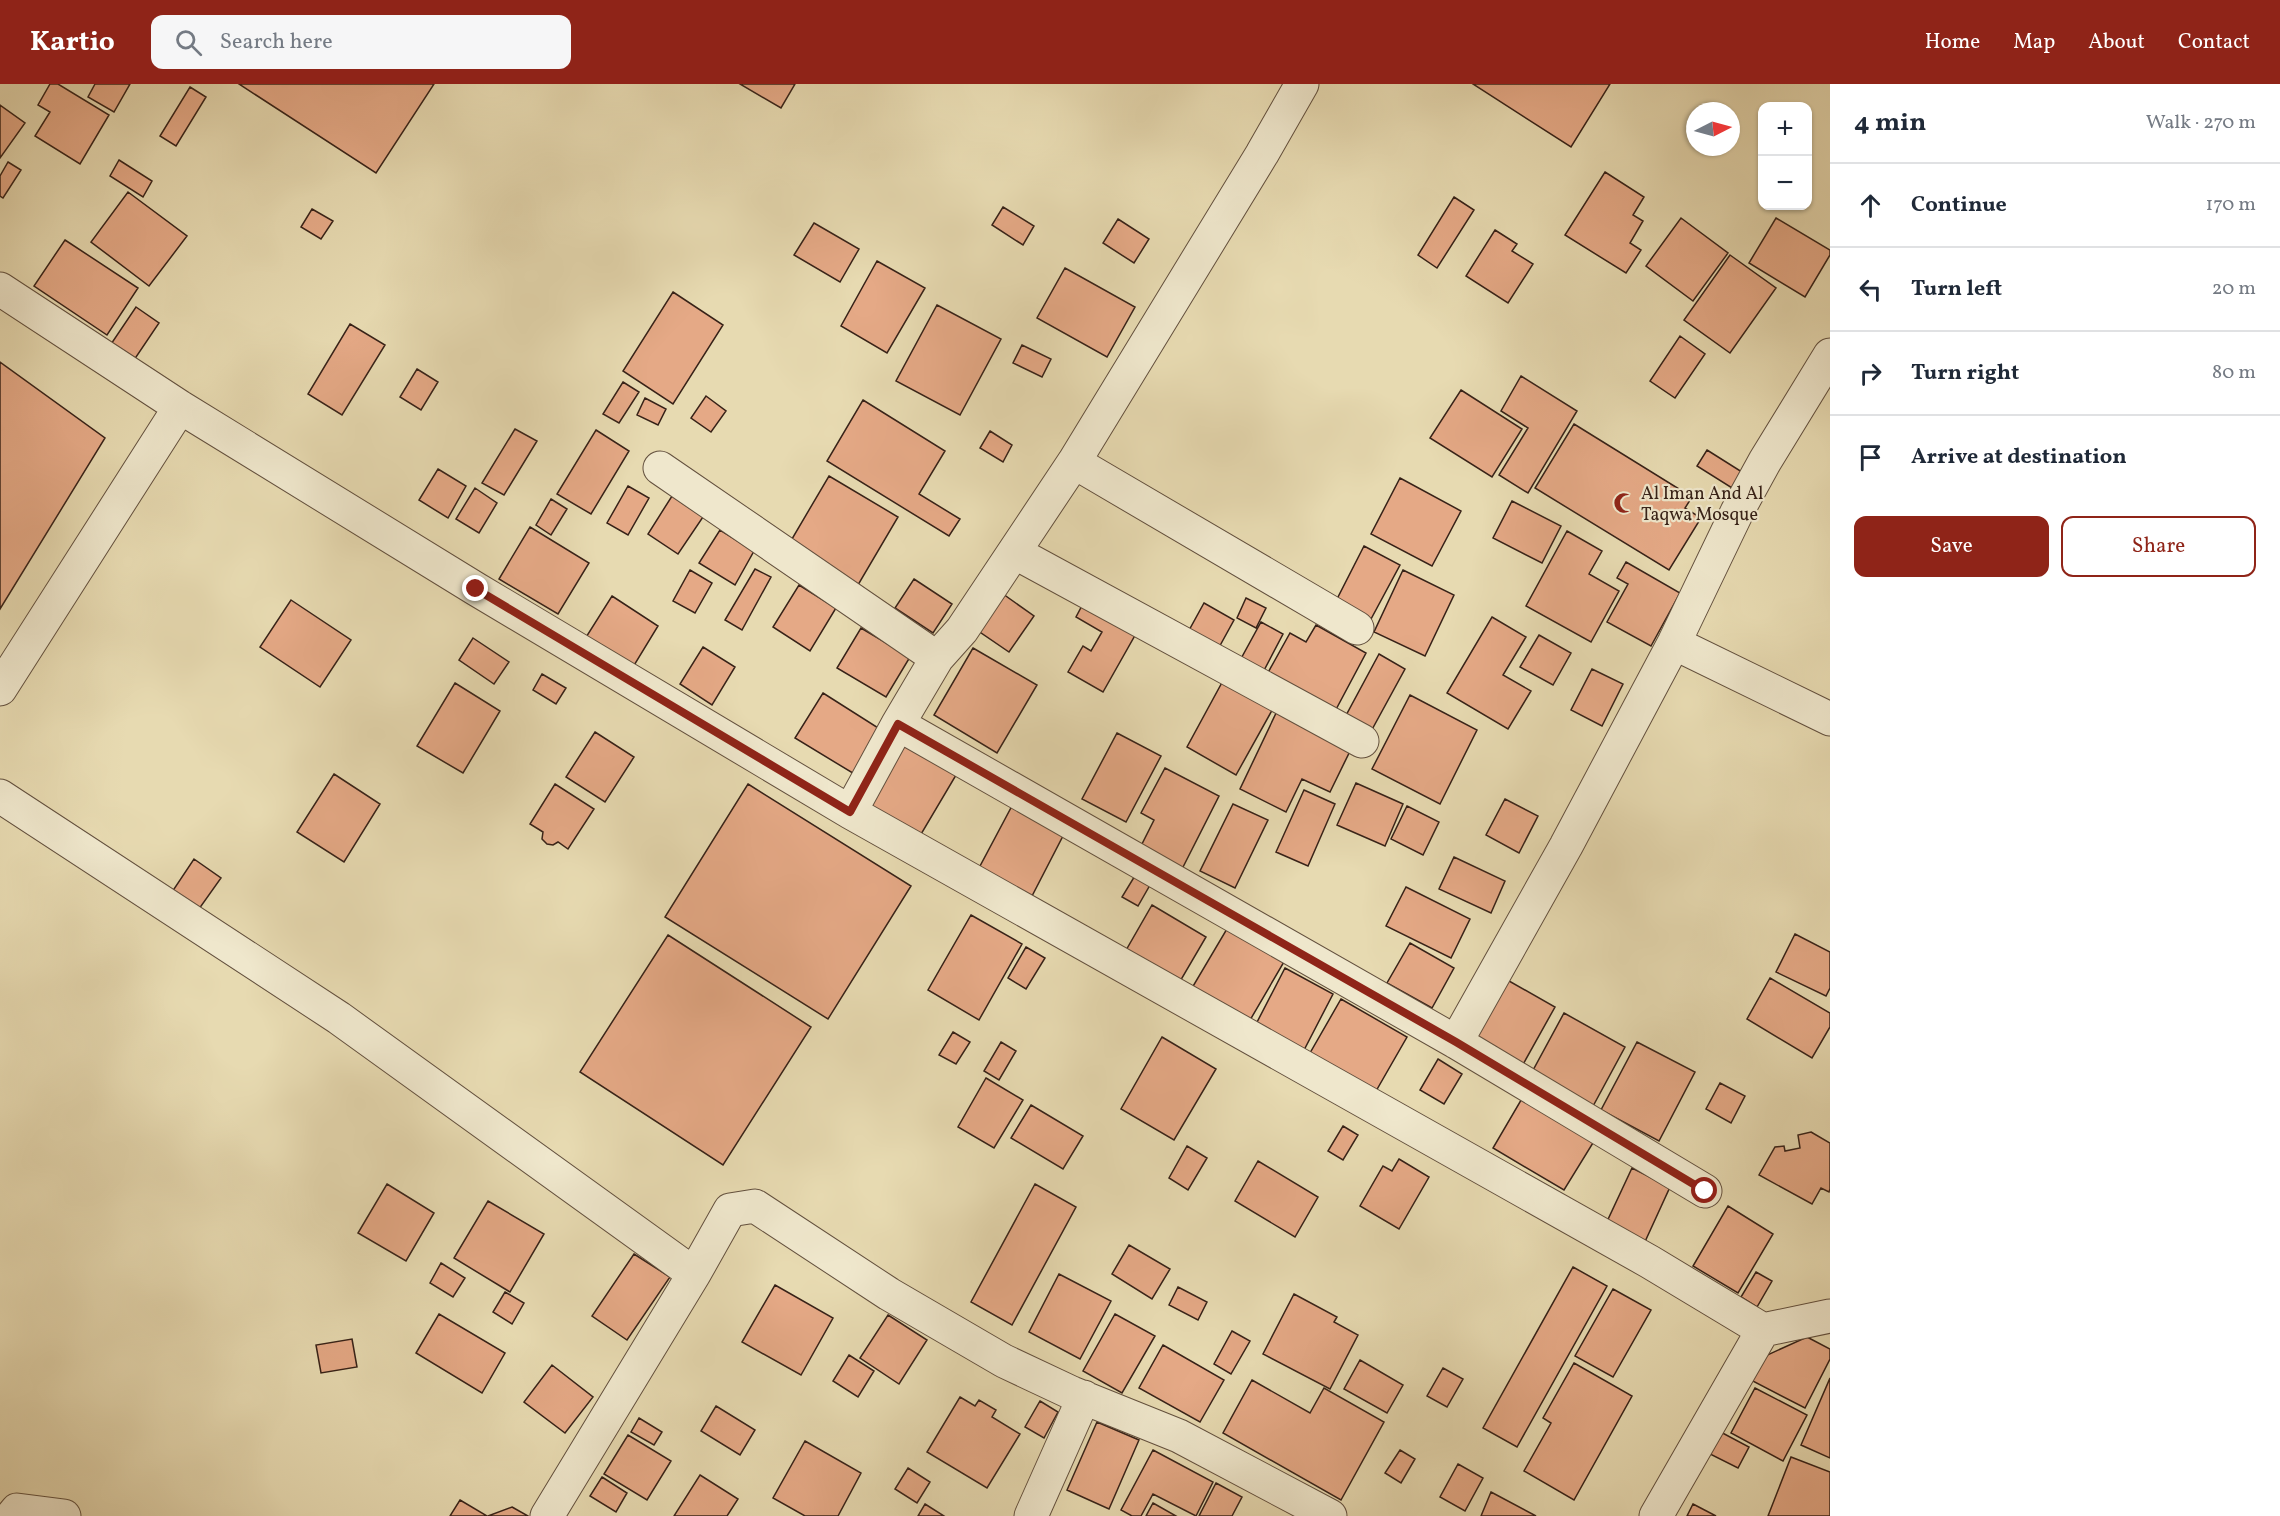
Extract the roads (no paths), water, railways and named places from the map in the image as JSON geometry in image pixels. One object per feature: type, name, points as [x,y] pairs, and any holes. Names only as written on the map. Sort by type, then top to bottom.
[{"type":"street","points":[[850,812],[937,658],[962,630],[1074,462],[1262,154],[1302,84]]},
{"type":"street","points":[[0,289],[180,407],[476,589],[850,812],[1650,1262],[1763,1330],[1830,1316]]},
{"type":"street","points":[[1456,1042],[1566,846],[1674,643],[1737,512],[1830,355]]},
{"type":"street","points":[[0,689],[180,407]]},
{"type":"street","points":[[1074,462],[1357,628]]},
{"type":"street","points":[[660,468],[937,658]]},
{"type":"street","points":[[1014,552],[1362,741]]},
{"type":"street","points":[[1674,643],[1830,719]]},
{"type":"street","points":[[898,724],[1456,1042],[1705,1191]]},
{"type":"street","points":[[0,796],[339,1018],[694,1274]]},
{"type":"street","points":[[547,1516],[694,1274],[730,1210],[755,1206],[889,1294],[994,1355],[1084,1398],[1179,1436],[1330,1516]]},
{"type":"street","points":[[1656,1516],[1763,1330]]},
{"type":"street","points":[[1031,1516],[1084,1398]]},
{"type":"street","points":[[12,1516],[17,1510],[64,1516]]},
{"type":"place","name":"Al Iman And Al Taqwa Mosque","points":[[1624,503]]}]
